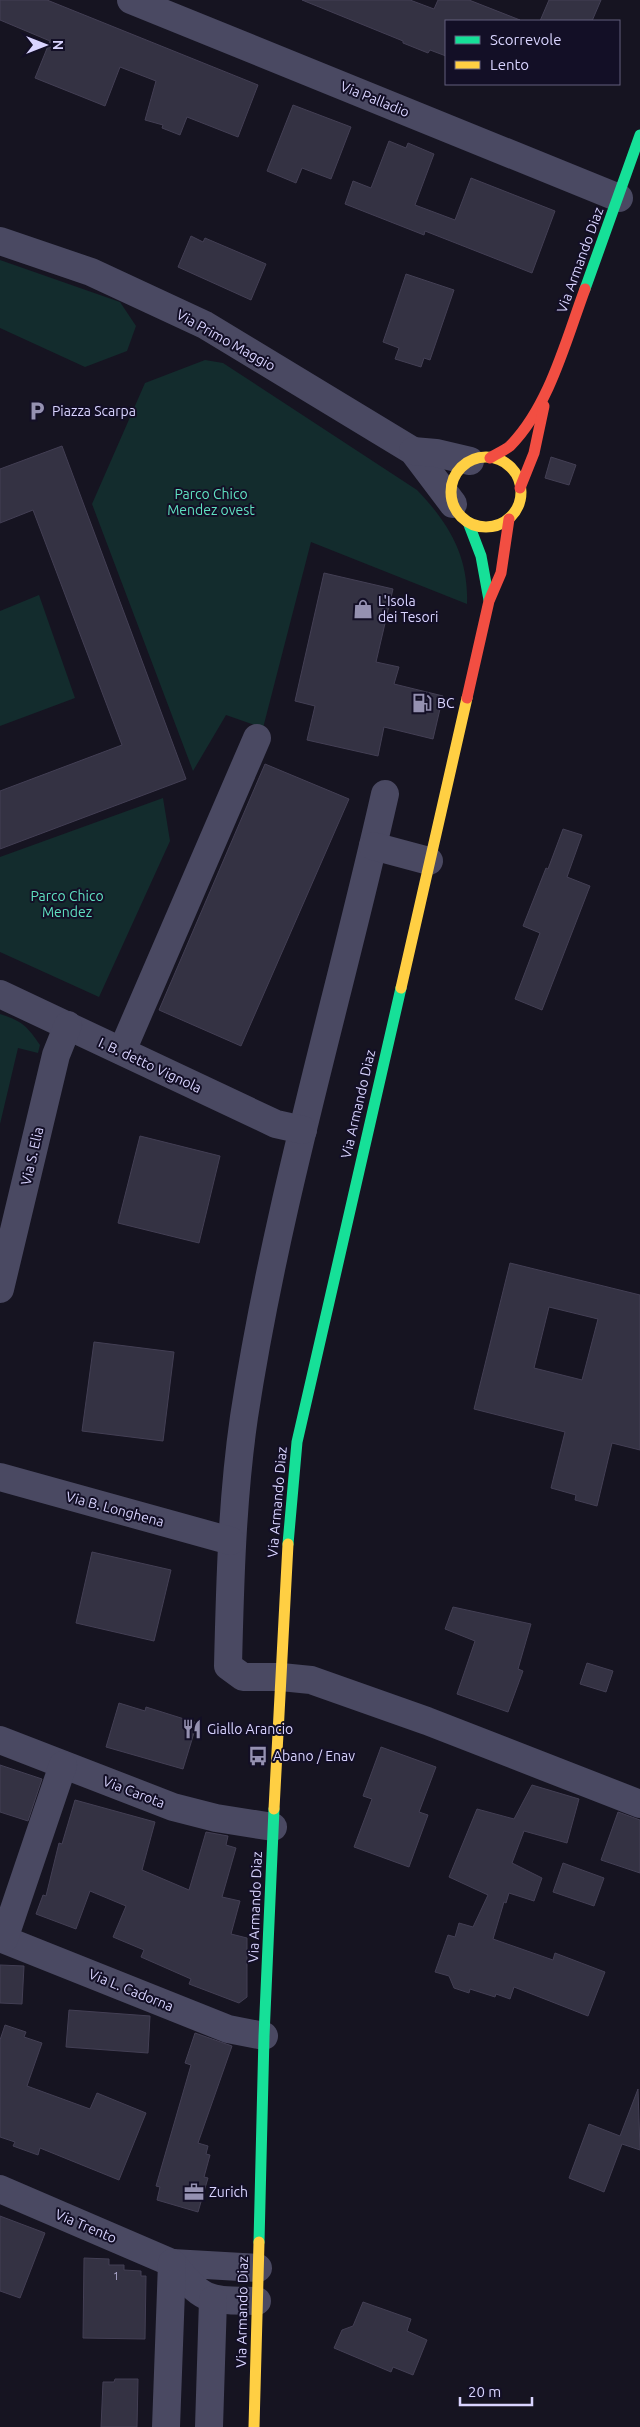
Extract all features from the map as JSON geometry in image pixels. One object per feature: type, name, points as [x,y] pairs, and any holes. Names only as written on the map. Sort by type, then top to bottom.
[{"type":"street","name":"Via Palladio","points":[[131,0],[619,198]]},
{"type":"street","name":"Via Armando Diaz","points":[[480,459],[508,448],[544,396],[619,198],[640,135]]},
{"type":"street","name":"Via Primo Maggio","points":[[0,241],[90,272],[205,325],[413,451],[460,513]]},
{"type":"street","name":"Via Armando Diaz","points":[[520,488],[536,444],[542,420],[544,396]]},
{"type":"street","name":"Via Primo Maggio","points":[[413,451],[480,459]]},
{"type":"street","points":[[480,459],[501,461],[511,468],[520,488],[520,499],[516,510],[509,519],[496,526],[482,527],[460,513],[451,491],[453,479],[460,468],[480,459]]},
{"type":"street","name":"Via Armando Diaz","points":[[460,513],[481,556],[489,601]]},
{"type":"street","name":"Via Armando Diaz","points":[[254,2427],[257,2301],[246,2267],[264,2036],[284,1589],[297,1442],[489,601],[501,573],[509,519]]},
{"type":"street","points":[[122,1051],[257,738]]},
{"type":"street","points":[[385,794],[303,1130],[257,1346],[244,1418],[231,1541],[228,1666],[242,1677],[281,1677],[312,1680],[427,1720],[640,1804]]},
{"type":"street","points":[[373,846],[429,861]]},
{"type":"street","name":"I. B. detto Vignola","points":[[0,994],[276,1124],[303,1130]]},
{"type":"street","name":"Via S. Elia","points":[[0,1289],[56,1055],[68,1025]]},
{"type":"street","name":"Via B. Longhena","points":[[0,1477],[231,1541]]},
{"type":"street","name":"Via Carota","points":[[0,1740],[173,1807],[216,1818],[273,1828]]},
{"type":"street","points":[[2,1938],[63,1765]]},
{"type":"street","name":"Via L. Cadorna","points":[[2,1938],[228,2029],[264,2036]]},
{"type":"street","name":"Via Trento","points":[[0,2189],[172,2263]]},
{"type":"street","points":[[172,2263],[246,2267]]},
{"type":"street","points":[[172,2263],[191,2287],[213,2300],[257,2301]]},
{"type":"street","points":[[166,2427],[172,2263]]},
{"type":"street","points":[[209,2427],[213,2300]]},
{"type":"green space","points":[[0,260],[120,302],[136,326],[127,351],[85,367],[0,328]]},
{"type":"green space","name":"Parco Chico Mendez ovest","points":[[205,360],[223,363],[417,490],[439,515],[455,542],[465,571],[467,604],[311,542],[263,728],[226,715],[193,771],[92,504],[145,383]]},
{"type":"green space","points":[[39,595],[75,698],[0,726],[0,611]]},
{"type":"green space","name":"Parco Chico Mendez","points":[[163,798],[170,841],[99,997],[0,952],[0,857]]},
{"type":"green space","points":[[0,1014],[14,1019],[23,1025],[40,1045],[38,1053],[18,1048],[0,1124]]},
{"type":"building","points":[[0,0],[47,0],[258,85],[238,137],[187,117],[180,135],[162,128],[163,125],[145,120],[156,81],[120,67],[105,106],[35,78],[50,41],[0,20]]},
{"type":"building","points":[[302,0],[410,0],[434,9],[438,0],[469,0],[520,20],[445,20],[445,56],[430,50],[428,53],[403,43],[403,41]]},
{"type":"building","points":[[549,0],[601,0],[592,20],[540,20]]},
{"type":"building","points":[[293,105],[351,127],[331,179],[302,168],[296,183],[267,171]]},
{"type":"building","points":[[389,141],[406,148],[408,143],[434,154],[415,205],[455,220],[471,178],[555,211],[532,273],[425,231],[424,235],[345,204],[353,181],[371,188]]},
{"type":"building","points":[[191,236],[203,242],[205,238],[266,264],[251,300],[178,267]]},
{"type":"building","points":[[406,274],[454,290],[430,360],[424,358],[421,367],[395,359],[399,348],[383,342]]},
{"type":"building","points":[[62,446],[186,779],[0,849],[0,791],[122,745],[33,510],[0,523],[0,469]]},
{"type":"building","points":[[551,457],[576,465],[569,485],[545,478]]},
{"type":"building","points":[[324,573],[393,589],[376,662],[399,667],[394,684],[443,696],[433,739],[384,727],[378,756],[307,740],[315,706],[295,701]]},
{"type":"building","points":[[265,764],[349,799],[241,1046],[159,1010]]},
{"type":"building","points":[[563,829],[582,835],[567,877],[590,886],[542,1010],[515,999],[540,933],[523,926]]},
{"type":"building","points":[[140,1136],[220,1156],[199,1243],[118,1223]]},
{"type":"building","points":[[510,1263],[640,1295],[640,1450],[612,1443],[597,1506],[575,1500],[576,1495],[551,1488],[565,1432],[474,1409]],"holes":[[[549,1307],[598,1319],[582,1380],[534,1368]]]},
{"type":"building","points":[[94,1342],[174,1352],[163,1441],[82,1431]]},
{"type":"building","points":[[92,1552],[171,1570],[154,1641],[76,1623]]},
{"type":"building","points":[[453,1607],[531,1624],[518,1669],[523,1671],[508,1712],[457,1694],[475,1641],[445,1629]]},
{"type":"building","points":[[587,1663],[613,1671],[606,1692],[580,1684]]},
{"type":"building","points":[[119,1703],[145,1711],[146,1707],[197,1723],[183,1769],[106,1747]]},
{"type":"building","points":[[381,1747],[436,1767],[419,1812],[428,1815],[409,1867],[354,1847],[372,1799],[363,1796]]},
{"type":"building","points":[[0,1765],[42,1779],[28,1821],[0,1812]]},
{"type":"building","points":[[532,1785],[579,1799],[567,1843],[524,1831],[512,1863],[542,1878],[534,1901],[509,1893],[506,1903],[504,1902],[493,1939],[553,1960],[555,1953],[605,1972],[588,2016],[514,1987],[510,1999],[496,1994],[495,1997],[470,1989],[469,1993],[454,1988],[449,1976],[435,1972],[448,1935],[455,1937],[459,1923],[473,1927],[488,1895],[449,1877],[477,1809],[514,1819]]},
{"type":"building","points":[[75,1800],[155,1822],[142,1870],[189,1890],[206,1832],[228,1836],[226,1845],[236,1848],[222,1897],[240,1901],[231,1934],[247,1938],[247,1997],[239,2003],[189,1984],[191,1979],[141,1957],[144,1950],[113,1937],[126,1906],[90,1891],[76,1929],[36,1914],[43,1895],[46,1896],[59,1843],[62,1844]]},
{"type":"building","points":[[618,1812],[640,1820],[640,1873],[601,1860]]},
{"type":"building","points":[[563,1863],[604,1878],[594,1906],[553,1892]]},
{"type":"building","points":[[0,1965],[24,1966],[22,2004],[0,2003]]},
{"type":"building","points":[[69,2010],[150,2016],[148,2053],[66,2047]]},
{"type":"building","points":[[5,2025],[26,2032],[24,2037],[42,2043],[27,2086],[90,2109],[97,2093],[146,2113],[119,2180],[40,2148],[38,2155],[13,2146],[15,2142],[0,2137],[0,2040]]},
{"type":"building","points":[[195,2033],[232,2046],[198,2143],[208,2146],[206,2154],[210,2155],[204,2177],[208,2178],[198,2212],[157,2200],[160,2187],[156,2186],[191,2065],[185,2063]]},
{"type":"building","points":[[638,2089],[640,2150],[622,2144],[604,2192],[569,2178],[589,2124],[620,2136]]},
{"type":"building","points":[[0,2216],[45,2233],[20,2298],[0,2291]]},
{"type":"building","points":[[84,2258],[109,2259],[109,2265],[124,2265],[124,2270],[141,2271],[141,2276],[146,2276],[145,2339],[83,2338]]},
{"type":"building","points":[[363,2302],[411,2319],[407,2331],[427,2340],[413,2375],[393,2367],[391,2372],[334,2348],[342,2330],[353,2326]]},
{"type":"building","points":[[115,2379],[138,2379],[137,2427],[101,2427],[103,2382],[114,2382]]},
{"type":"traffic: fast","points":[[585,289],[640,135]]},
{"type":"traffic: fast","points":[[468,522],[481,556],[489,600]]},
{"type":"traffic: fast","points":[[288,1544],[297,1442],[401,988]]},
{"type":"traffic: fast","points":[[259,2242],[264,2036],[274,1809]]},
{"type":"traffic: slow","points":[[486,457],[505,463],[515,473],[521,492],[515,511],[505,521],[486,527],[467,521],[457,511],[451,492],[457,473],[467,463],[486,457]]},
{"type":"traffic: slow","points":[[401,988],[467,698]]},
{"type":"traffic: slow","points":[[274,1809],[288,1544]]},
{"type":"traffic: slow","points":[[254,2427],[259,2242]]},
{"type":"traffic: jam","points":[[490,458],[510,446],[536,412],[555,372],[585,289]]},
{"type":"traffic: jam","points":[[520,488],[534,453],[544,406]]},
{"type":"traffic: jam","points":[[467,698],[489,601],[501,573],[509,519]]},
{"type":"place","name":"Piazza Scarpa","points":[[37,411]]},
{"type":"place","name":"L'Isola dei Tesori","points":[[363,609]]},
{"type":"place","name":"BC","points":[[422,703]]},
{"type":"place","name":"Giallo Arancio","points":[[192,1729]]},
{"type":"place","name":"Abano / Enav","points":[[258,1756]]},
{"type":"place","name":"Zurich","points":[[194,2192]]}]
